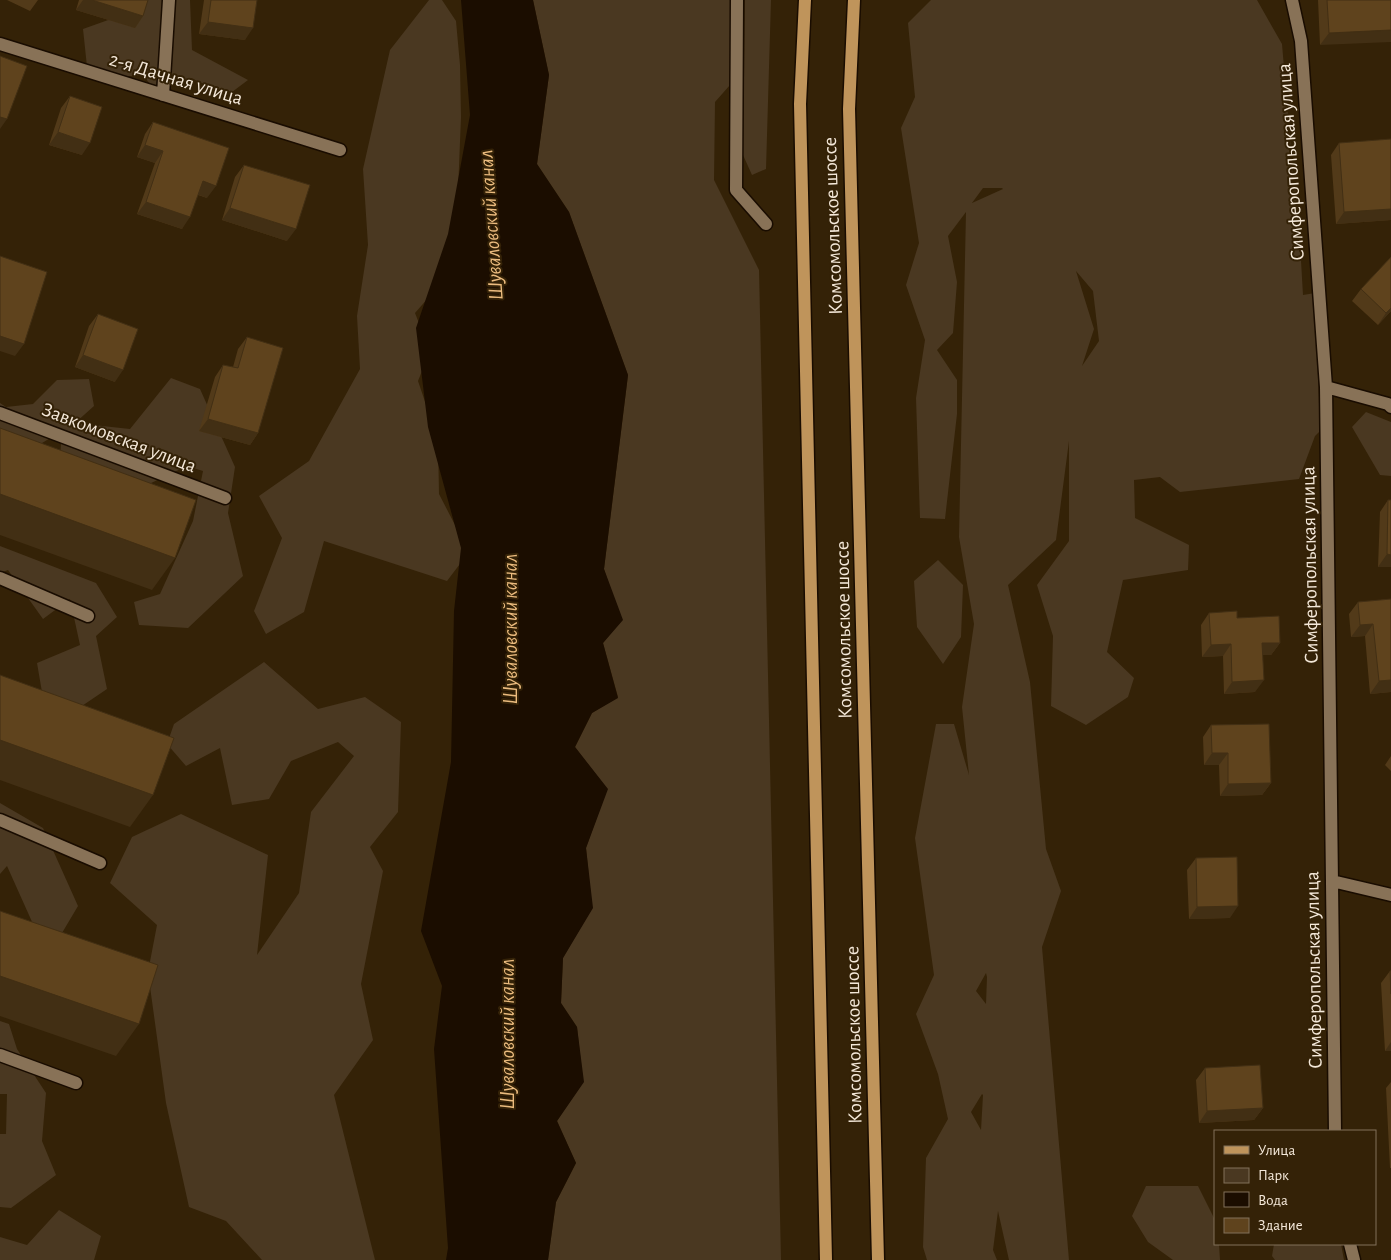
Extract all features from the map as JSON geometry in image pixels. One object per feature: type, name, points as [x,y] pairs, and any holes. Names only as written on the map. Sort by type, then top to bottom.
[{"type":"main road","name":"Комсомольское шоссе","points":[[804,0],[800,104],[826,1260]]},
{"type":"main road","name":"Комсомольское шоссе","points":[[854,0],[849,109],[878,1260]]},
{"type":"street","points":[[163,95],[169,0]]},
{"type":"street","points":[[737,0],[736,190],[766,224]]},
{"type":"street","name":"Симферопольская улица","points":[[1292,0],[1301,41],[1326,386],[1335,1130]]},
{"type":"street","name":"2-я Дачная улица","points":[[0,44],[340,150]]},
{"type":"street","points":[[1326,386],[1388,404],[1391,407]]},
{"type":"street","name":"Завкомовская улица","points":[[0,413],[225,498]]},
{"type":"street","points":[[0,578],[88,616]]},
{"type":"street","points":[[0,820],[100,863]]},
{"type":"street","points":[[1332,881],[1391,895]]},
{"type":"street","points":[[0,1055],[76,1083]]},
{"type":"street","points":[[1350,1245],[1354,1260]]},
{"type":"green space","points":[[139,0],[190,0],[192,50],[248,80],[228,95],[191,78],[155,91],[144,76],[88,76],[83,29],[125,14]]},
{"type":"green space","points":[[429,0],[442,0],[456,21],[460,65],[461,117],[457,216],[443,281],[415,313],[430,351],[418,381],[438,440],[439,494],[469,552],[447,581],[324,541],[304,612],[266,634],[254,611],[282,538],[259,496],[309,461],[360,369],[357,316],[368,245],[363,169],[390,50]]},
{"type":"green space","points":[[533,0],[731,0],[730,85],[715,102],[714,180],[759,270],[781,1260],[548,1260],[556,1202],[576,1163],[557,1121],[583,1082],[577,1027],[561,1003],[563,958],[592,908],[586,848],[607,789],[575,747],[592,713],[618,697],[603,643],[621,621],[604,569],[628,375],[569,212],[537,164],[549,75]]},
{"type":"green space","points":[[745,0],[771,0],[766,169],[752,175],[743,155]]},
{"type":"green space","points":[[931,0],[1257,0],[1282,44],[1293,173],[1296,174],[1303,295],[1315,293],[1320,431],[1315,436],[1299,479],[1180,492],[1160,477],[1134,480],[1135,518],[1189,545],[1188,570],[1123,580],[1107,652],[1134,678],[1128,697],[1086,725],[1051,706],[1053,636],[1037,585],[1069,541],[1069,441],[1056,540],[1008,585],[1030,682],[1046,849],[1061,891],[1042,947],[1069,1260],[1009,1260],[998,1211],[993,1250],[997,1260],[927,1260],[923,1247],[926,1158],[948,1119],[938,1074],[916,1014],[934,975],[915,838],[936,724],[954,724],[969,775],[962,707],[974,624],[959,537],[966,212],[948,236],[957,282],[953,333],[937,350],[957,380],[957,414],[945,519],[920,518],[916,398],[925,340],[906,285],[919,243],[901,128],[915,97],[908,23]],"holes":[[[983,188],[1003,189],[972,203]],[[1076,271],[1093,291],[1099,341],[1082,366],[1094,329]],[[986,973],[986,1004],[976,991]],[[982,1094],[981,1130],[971,1112]]]},
{"type":"green space","points":[[171,378],[200,389],[235,467],[228,513],[243,576],[188,628],[139,625],[134,602],[160,594],[193,521],[203,471],[187,466],[130,493],[59,471],[62,431],[22,455],[0,448],[0,403],[6,407],[33,404],[57,380],[89,379],[94,406],[75,423],[130,429]]},
{"type":"green space","points":[[1366,412],[1391,422],[1391,476],[1380,475],[1352,427]]},
{"type":"green space","points":[[0,546],[96,583],[117,617],[96,636],[107,689],[76,710],[43,698],[37,663],[80,645],[70,599],[43,619],[8,570],[0,573]]},
{"type":"green space","points":[[938,560],[963,585],[961,637],[943,664],[917,627],[914,581]]},
{"type":"green space","points":[[264,662],[318,709],[365,697],[401,722],[398,812],[370,847],[383,871],[361,984],[373,1040],[334,1095],[375,1260],[262,1260],[226,1221],[189,1207],[166,1103],[148,972],[157,925],[110,883],[132,837],[181,814],[268,855],[257,955],[299,893],[311,812],[354,756],[338,742],[291,761],[269,799],[232,805],[220,748],[186,766],[167,744],[174,724]]},
{"type":"green space","points":[[0,803],[43,828],[78,906],[62,933],[33,924],[7,866],[0,874]]},
{"type":"green space","points":[[0,1021],[9,1024],[17,1049],[46,1093],[42,1141],[56,1175],[11,1208],[0,1207],[0,1134],[6,1134],[7,1094],[0,1094]]},
{"type":"green space","points":[[1146,1186],[1198,1186],[1214,1218],[1214,1245],[1219,1245],[1220,1260],[1173,1260],[1148,1242],[1132,1216]]},
{"type":"green space","points":[[59,1210],[101,1236],[94,1260],[0,1260],[0,1237],[27,1245]]},
{"type":"green space","points":[[1274,1245],[1341,1245],[1344,1260],[1275,1260],[1272,1256]]},
{"type":"water","name":"Шуваловский канал","points":[[461,0],[533,0],[549,75],[537,164],[569,212],[628,375],[604,569],[623,620],[603,643],[618,698],[592,713],[575,747],[608,789],[586,848],[593,908],[563,958],[561,1003],[577,1027],[584,1082],[557,1121],[576,1163],[556,1202],[548,1260],[446,1260],[448,1248],[434,1049],[442,986],[421,931],[451,762],[454,611],[461,548],[428,427],[416,328],[448,234],[470,115]]},
{"type":"building","points":[[92,0],[148,0],[143,16]]},
{"type":"building","points":[[211,0],[257,0],[253,28],[208,22]]},
{"type":"building","points":[[1327,0],[1391,0],[1391,30],[1329,33]]},
{"type":"building","points":[[0,56],[27,66],[7,119],[0,117]]},
{"type":"building","points":[[70,96],[102,107],[90,143],[58,132]]},
{"type":"building","points":[[153,122],[229,148],[216,186],[203,181],[190,217],[146,202],[163,151],[145,145]]},
{"type":"building","points":[[1391,139],[1391,209],[1344,212],[1339,143]]},
{"type":"building","points":[[244,165],[310,185],[296,229],[230,208]]},
{"type":"building","points":[[0,256],[47,272],[24,344],[0,336]]},
{"type":"building","points":[[1391,257],[1391,308],[1386,313],[1361,289]]},
{"type":"building","points":[[98,314],[138,329],[123,370],[83,355]]},
{"type":"building","points":[[247,337],[283,348],[258,433],[208,419],[223,365],[238,368]]},
{"type":"building","points":[[0,428],[196,500],[175,558],[0,494]]},
{"type":"building","points":[[1388,500],[1391,500],[1391,555],[1387,554]]},
{"type":"building","points":[[1391,599],[1391,680],[1379,681],[1373,624],[1360,625],[1358,602]]},
{"type":"building","points":[[1237,611],[1237,618],[1279,616],[1280,643],[1262,643],[1264,680],[1232,682],[1231,644],[1211,645],[1209,613]]},
{"type":"building","points":[[0,675],[174,738],[153,795],[0,740]]},
{"type":"building","points":[[1269,724],[1271,783],[1228,784],[1228,753],[1212,753],[1211,725]]},
{"type":"building","points":[[1237,857],[1238,906],[1197,907],[1196,858]]},
{"type":"building","points":[[0,911],[158,965],[139,1024],[0,976]]},
{"type":"building","points":[[1260,1065],[1263,1108],[1207,1111],[1205,1068]]}]
